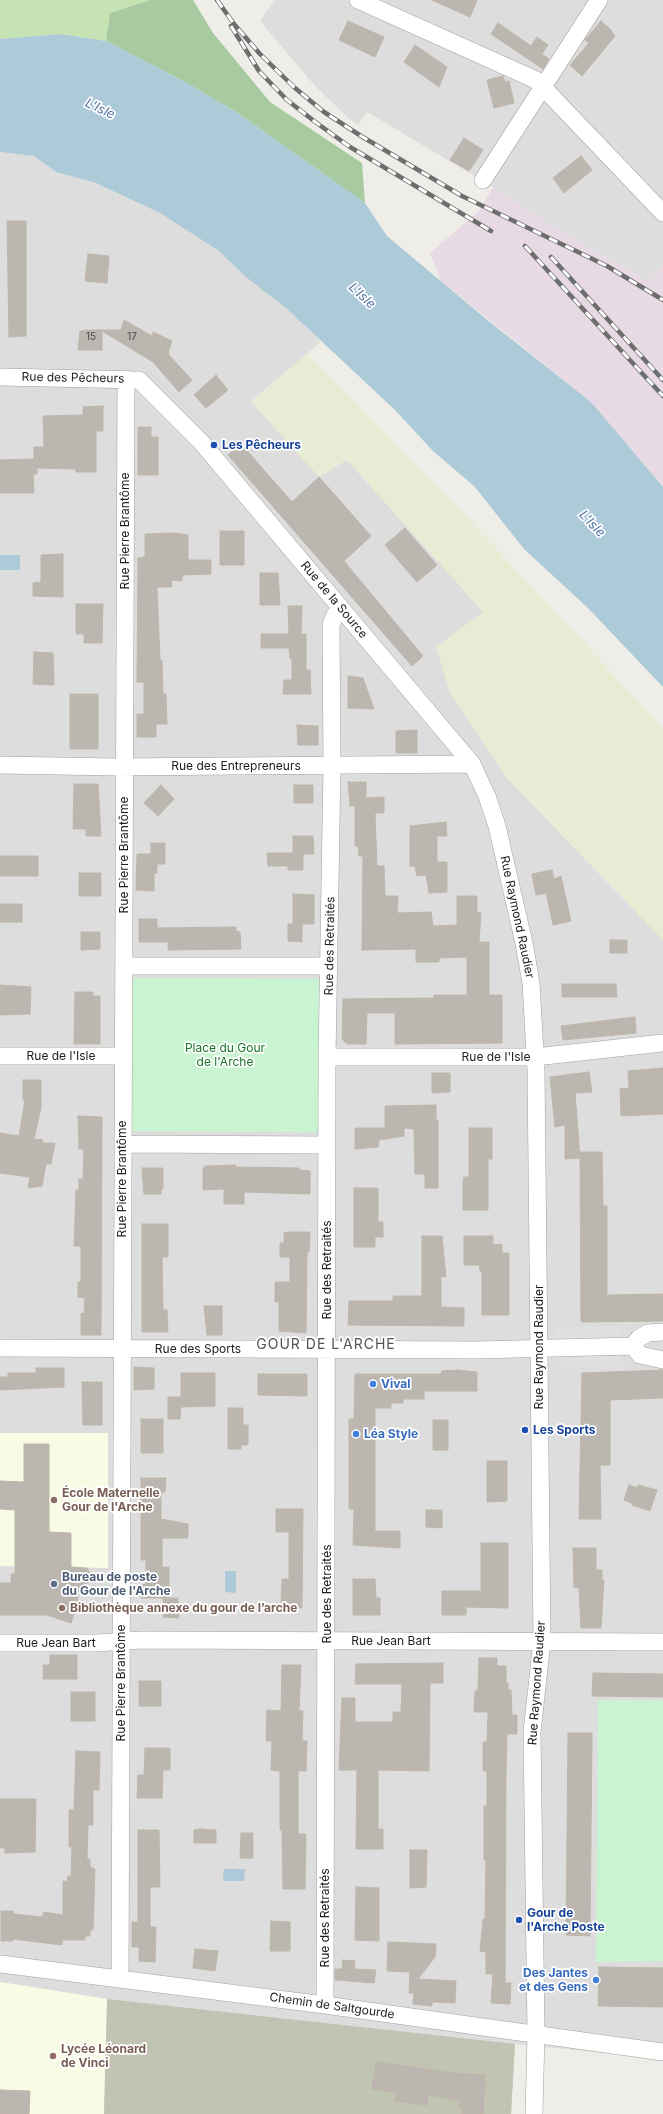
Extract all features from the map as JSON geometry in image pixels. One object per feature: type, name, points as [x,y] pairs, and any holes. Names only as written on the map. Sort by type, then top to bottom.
[{"type":"street","points":[[358,0],[536,80],[663,213]]},
{"type":"street","points":[[483,180],[599,0]]},
{"type":"street","name":"Rue des Pêcheurs","points":[[0,377],[139,380],[196,436]]},
{"type":"street","name":"Rue Pierre Brantôme","points":[[120,1979],[126,379]]},
{"type":"street","name":"Rue de la Source","points":[[196,436],[472,764]]},
{"type":"street","name":"Rue des Retraités","points":[[325,2005],[327,1641],[327,1057],[332,766],[332,625],[336,615],[341,609]]},
{"type":"street","name":"Rue des Entrepreneurs","points":[[0,765],[332,766],[472,764]]},
{"type":"street","name":"Rue Raymond Raudier","points":[[472,764],[487,796],[497,826],[524,942],[531,983],[535,1057],[542,1641],[532,1732],[536,2034],[534,2114]]},
{"type":"street","points":[[124,966],[329,966]]},
{"type":"street","name":"Rue de l'Isle","points":[[327,1057],[535,1057],[663,1043]]},
{"type":"street","name":"Rue de l'Isle","points":[[0,1056],[123,1056]]},
{"type":"street","points":[[123,1144],[327,1145]]},
{"type":"street","points":[[663,1332],[648,1333],[639,1338],[633,1346],[640,1355],[663,1360]]},
{"type":"street","name":"Rue des Sports","points":[[0,1348],[539,1348],[633,1346]]},
{"type":"street","name":"Rue Jean Bart","points":[[0,1643],[121,1642],[142,1640],[663,1642]]},
{"type":"street","name":"Chemin de Saltgourde","points":[[0,1964],[325,2005],[663,2052]]},
{"type":"shaded area","points":[[274,0],[663,0],[663,266],[649,282],[556,228],[493,187],[367,112],[358,125],[347,117],[314,85],[260,21]]},
{"type":"shaded area","points":[[0,152],[34,156],[56,172],[96,183],[160,213],[219,251],[290,311],[321,342],[251,401],[347,460],[484,612],[436,647],[507,778],[663,940],[663,2059],[515,2044],[511,2114],[104,2114],[107,1999],[0,1982]]},
{"type":"shaded area","points":[[493,187],[556,228],[649,282],[663,266],[663,487],[591,402],[441,281],[430,253],[479,211]]},
{"type":"shaded area","points":[[307,354],[493,545],[663,728],[663,940],[507,778],[450,693],[436,647],[483,612],[347,460],[319,477],[251,402]]},
{"type":"shaded area","points":[[557,1327],[620,1327],[620,1340],[558,1339]]},
{"type":"shaded area","points":[[559,1354],[621,1354],[622,1366],[560,1367]]},
{"type":"shaded area","name":"École Maternelle Gour de l'Arche","points":[[0,1433],[108,1433],[108,1568],[0,1566]]},
{"type":"shaded area","name":"Lycée Léonard de Vinci","points":[[0,1982],[107,1999],[104,2114],[0,2114]]},
{"type":"shaded area","points":[[107,1999],[515,2044],[511,2114],[104,2114]]},
{"type":"green space","points":[[0,0],[150,0],[110,13],[106,41],[61,34],[0,39]]},
{"type":"green space","points":[[150,0],[193,0],[213,33],[270,102],[362,163],[365,203],[236,112],[183,81],[106,41],[110,13]]},
{"type":"green space","name":"Place du Gour de l'Arche","points":[[132,978],[319,979],[318,1132],[132,1131]]},
{"type":"green space","points":[[598,1700],[663,1700],[663,1961],[596,1962]]},
{"type":"water","name":"L'Isle","points":[[61,34],[106,41],[183,81],[236,112],[365,203],[387,236],[486,319],[591,402],[663,487],[663,687],[588,608],[524,549],[475,487],[433,451],[395,410],[286,308],[246,277],[219,251],[160,213],[96,183],[56,172],[34,156],[0,152],[0,39]]},
{"type":"water","points":[[0,555],[20,555],[20,570],[0,570]]},
{"type":"water","points":[[225,1571],[236,1571],[236,1593],[225,1592]]},
{"type":"water","points":[[224,1869],[245,1869],[244,1881],[223,1881]]},
{"type":"building","points":[[432,0],[477,0],[470,17]]},
{"type":"building","points":[[348,21],[384,37],[375,57],[339,40]]},
{"type":"building","points":[[601,21],[615,36],[582,76],[570,65],[589,43],[585,40]]},
{"type":"building","points":[[498,23],[531,46],[537,37],[548,45],[542,54],[549,59],[543,69],[491,34]]},
{"type":"building","points":[[415,45],[447,67],[439,87],[404,62]]},
{"type":"building","points":[[503,76],[505,82],[509,81],[514,103],[494,108],[487,80]]},
{"type":"building","points":[[464,138],[483,150],[469,171],[450,160]]},
{"type":"building","points":[[581,156],[592,170],[564,193],[553,178]]},
{"type":"building","points":[[7,221],[26,221],[26,336],[9,337]]},
{"type":"building","points":[[88,254],[109,256],[107,283],[85,281]]},
{"type":"building","points":[[124,320],[152,336],[153,332],[172,341],[168,354],[192,380],[179,392],[153,362],[102,331],[102,350],[78,350],[80,331],[121,330]]},
{"type":"building","points":[[216,375],[228,390],[206,408],[194,395]]},
{"type":"building","points":[[103,406],[103,431],[96,431],[96,472],[76,472],[76,469],[37,468],[37,474],[33,474],[34,493],[0,493],[0,460],[34,459],[34,447],[44,447],[43,416],[83,415],[83,407]]},
{"type":"building","points":[[138,427],[151,427],[151,437],[158,437],[158,475],[138,475]]},
{"type":"building","points":[[241,444],[292,502],[319,477],[371,536],[344,561],[423,656],[412,666],[228,455]]},
{"type":"building","points":[[405,528],[437,565],[417,582],[385,545]]},
{"type":"building","points":[[220,531],[244,531],[244,565],[220,565]]},
{"type":"building","points":[[174,533],[188,535],[188,560],[211,560],[211,574],[182,575],[182,581],[171,580],[172,587],[157,587],[160,660],[162,660],[163,694],[166,694],[167,724],[156,724],[156,737],[137,737],[137,714],[144,714],[144,682],[137,682],[138,558],[145,557],[145,534]]},
{"type":"building","points":[[63,554],[63,597],[33,596],[33,583],[41,582],[41,555]]},
{"type":"building","points":[[260,573],[278,573],[280,605],[260,605]]},
{"type":"building","points":[[76,604],[103,604],[102,643],[84,643],[84,634],[76,634]]},
{"type":"building","points":[[288,606],[302,606],[301,634],[306,634],[306,670],[310,670],[311,694],[283,694],[284,680],[292,680],[292,659],[290,659],[289,648],[261,648],[261,634],[289,634]]},
{"type":"building","points":[[34,652],[53,653],[54,685],[33,684]]},
{"type":"building","points":[[348,676],[363,678],[374,709],[348,708]]},
{"type":"building","points":[[70,694],[98,694],[98,749],[70,749]]},
{"type":"building","points":[[297,725],[318,726],[318,745],[298,745]]},
{"type":"building","points":[[417,730],[417,753],[396,753],[396,731]]},
{"type":"building","points":[[348,782],[366,782],[366,798],[384,797],[384,813],[375,813],[377,866],[384,866],[385,896],[398,896],[397,913],[431,912],[433,926],[457,925],[457,896],[477,896],[477,912],[481,913],[479,942],[489,942],[489,995],[502,995],[502,1043],[395,1044],[395,1013],[367,1013],[366,1044],[347,1044],[342,1039],[343,999],[434,998],[434,995],[467,995],[467,957],[439,958],[439,962],[416,962],[416,949],[362,950],[363,856],[359,856],[358,846],[355,846],[355,806],[350,806]]},
{"type":"building","points":[[74,784],[98,784],[101,836],[86,836],[86,829],[73,829]]},
{"type":"building","points":[[161,785],[174,799],[158,816],[144,803]]},
{"type":"building","points":[[294,785],[313,785],[313,803],[294,803]]},
{"type":"building","points":[[446,822],[447,836],[437,836],[437,862],[447,862],[447,892],[429,893],[426,875],[417,876],[415,866],[410,866],[410,826]]},
{"type":"building","points":[[293,836],[313,836],[314,854],[303,854],[303,870],[288,870],[288,866],[268,866],[267,853],[293,853]]},
{"type":"building","points":[[151,843],[165,843],[165,864],[157,864],[157,873],[154,873],[154,891],[136,890],[137,854],[151,854]]},
{"type":"building","points":[[0,856],[38,856],[38,876],[0,876]]},
{"type":"building","points":[[552,870],[554,879],[561,876],[571,921],[553,925],[546,893],[536,895],[532,874]]},
{"type":"building","points":[[79,873],[101,873],[101,896],[79,896]]},
{"type":"building","points":[[293,894],[314,895],[314,924],[293,924]]},
{"type":"building","points":[[0,904],[22,904],[22,922],[0,922]]},
{"type":"building","points":[[139,919],[157,919],[157,928],[236,927],[236,931],[240,932],[241,949],[168,950],[168,942],[139,942]]},
{"type":"building","points":[[288,924],[302,924],[302,942],[288,941]]},
{"type":"building","points":[[81,932],[100,932],[100,949],[81,950]]},
{"type":"building","points":[[610,940],[627,940],[627,953],[610,953]]},
{"type":"building","points":[[562,984],[616,984],[617,997],[562,997]]},
{"type":"building","points":[[0,985],[31,987],[30,1014],[0,1015]]},
{"type":"building","points":[[75,992],[93,992],[93,996],[100,996],[100,1044],[74,1044]]},
{"type":"building","points":[[635,1017],[636,1033],[563,1040],[561,1026]]},
{"type":"building","points":[[663,1068],[663,1114],[621,1116],[620,1089],[629,1088],[628,1071]]},
{"type":"building","points":[[589,1072],[592,1092],[575,1093],[580,1158],[565,1159],[565,1125],[555,1127],[550,1077]]},
{"type":"building","points":[[432,1073],[450,1073],[450,1092],[432,1093]]},
{"type":"building","points":[[23,1080],[41,1080],[41,1108],[34,1139],[43,1140],[42,1143],[55,1143],[51,1164],[46,1164],[42,1186],[28,1188],[30,1177],[0,1173],[0,1133],[19,1136],[25,1100],[23,1100]]},
{"type":"building","points":[[436,1105],[436,1120],[438,1120],[438,1188],[425,1188],[425,1174],[415,1174],[414,1129],[404,1128],[404,1136],[379,1140],[378,1147],[355,1149],[355,1128],[385,1128],[385,1106]]},
{"type":"building","points":[[78,1116],[102,1117],[101,1335],[81,1335],[81,1313],[84,1314],[85,1298],[78,1297],[78,1282],[81,1282],[81,1246],[74,1246],[76,1190],[79,1190],[79,1179],[83,1179],[84,1149],[79,1149]]},
{"type":"building","points":[[469,1128],[492,1128],[492,1159],[488,1159],[488,1210],[463,1210],[463,1182],[464,1177],[469,1177]]},
{"type":"building","points":[[580,1152],[602,1152],[603,1206],[607,1206],[607,1295],[663,1294],[663,1321],[581,1322]]},
{"type":"building","points":[[235,1165],[235,1167],[299,1168],[299,1170],[310,1171],[310,1194],[244,1192],[244,1204],[224,1204],[224,1189],[203,1190],[203,1168],[205,1168],[205,1166]]},
{"type":"building","points":[[142,1168],[163,1168],[163,1189],[161,1189],[161,1194],[144,1194]]},
{"type":"building","points":[[354,1188],[378,1188],[378,1222],[383,1222],[383,1237],[375,1237],[375,1247],[354,1247]]},
{"type":"building","points":[[142,1224],[168,1224],[168,1257],[162,1257],[163,1310],[167,1310],[168,1332],[142,1332]]},
{"type":"building","points":[[310,1232],[309,1252],[307,1252],[306,1333],[279,1331],[279,1302],[275,1302],[275,1282],[290,1282],[290,1257],[280,1257],[280,1243],[284,1243],[284,1233]]},
{"type":"building","points":[[422,1236],[442,1236],[446,1277],[441,1276],[441,1307],[464,1308],[464,1326],[348,1325],[349,1301],[393,1301],[393,1296],[422,1296]]},
{"type":"building","points":[[464,1236],[493,1236],[493,1245],[502,1244],[502,1253],[509,1253],[509,1315],[482,1315],[482,1271],[480,1271],[479,1265],[464,1265]]},
{"type":"building","points":[[204,1306],[222,1306],[222,1335],[207,1335]]},
{"type":"building","points":[[134,1367],[154,1368],[154,1389],[134,1390]]},
{"type":"building","points":[[36,1368],[64,1368],[64,1387],[0,1390],[0,1377],[8,1377],[8,1373],[36,1373]]},
{"type":"building","points":[[458,1370],[477,1372],[477,1391],[424,1391],[424,1399],[403,1399],[403,1403],[391,1403],[391,1408],[375,1408],[375,1531],[400,1531],[400,1548],[353,1545],[354,1509],[349,1509],[349,1419],[354,1419],[355,1374],[441,1374],[442,1371]]},
{"type":"building","points":[[663,1370],[663,1398],[610,1400],[610,1465],[600,1465],[601,1519],[579,1519],[582,1373]]},
{"type":"building","points":[[181,1373],[215,1373],[215,1406],[181,1407],[180,1419],[168,1419],[168,1397],[181,1397]]},
{"type":"building","points":[[258,1374],[307,1374],[307,1396],[258,1395]]},
{"type":"building","points":[[82,1382],[102,1382],[102,1425],[83,1425]]},
{"type":"building","points":[[228,1408],[243,1408],[243,1425],[248,1425],[248,1445],[241,1445],[241,1449],[228,1449]]},
{"type":"building","points":[[141,1419],[163,1419],[163,1453],[141,1453]]},
{"type":"building","points":[[433,1420],[448,1420],[448,1450],[433,1450]]},
{"type":"building","points":[[24,1444],[49,1444],[49,1532],[71,1533],[71,1567],[87,1568],[93,1578],[78,1592],[77,1605],[71,1623],[47,1615],[0,1615],[0,1583],[11,1583],[11,1574],[15,1574],[15,1510],[0,1509],[0,1481],[24,1482]]},
{"type":"building","points":[[487,1461],[507,1461],[507,1501],[487,1502]]},
{"type":"building","points":[[141,1478],[166,1478],[165,1492],[161,1493],[161,1519],[188,1524],[188,1538],[162,1538],[162,1567],[169,1567],[169,1598],[141,1598],[141,1585],[146,1584],[146,1560],[141,1560]]},
{"type":"building","points":[[629,1485],[637,1488],[638,1485],[657,1490],[650,1511],[632,1505],[632,1503],[624,1500]]},
{"type":"building","points":[[276,1509],[303,1509],[302,1608],[281,1607],[282,1579],[289,1579],[289,1532],[276,1532]]},
{"type":"building","points":[[426,1510],[442,1510],[442,1528],[426,1527]]},
{"type":"building","points":[[481,1543],[508,1543],[508,1608],[466,1607],[466,1615],[442,1615],[442,1591],[481,1591]]},
{"type":"building","points":[[573,1548],[596,1548],[596,1570],[602,1570],[602,1580],[604,1580],[601,1628],[581,1628],[579,1588],[574,1587]]},
{"type":"building","points":[[353,1579],[375,1579],[376,1598],[380,1598],[380,1615],[353,1615]]},
{"type":"building","points":[[163,1598],[178,1598],[179,1618],[163,1617]]},
{"type":"building","points":[[50,1655],[77,1655],[77,1679],[43,1679],[43,1665],[50,1665]]},
{"type":"building","points":[[479,1658],[497,1658],[497,1666],[506,1666],[506,1683],[508,1683],[508,1690],[511,1690],[512,1715],[517,1715],[517,1734],[507,1734],[506,1772],[505,1983],[511,1983],[510,2004],[491,2003],[493,1974],[486,1974],[486,1952],[480,1951],[483,1919],[485,1919],[486,1860],[484,1860],[484,1806],[487,1806],[487,1771],[483,1771],[483,1742],[487,1742],[488,1712],[474,1712],[475,1691],[478,1690]]},
{"type":"building","points":[[443,1663],[443,1683],[430,1683],[429,1771],[378,1770],[378,1829],[383,1829],[383,1849],[356,1849],[357,1770],[339,1770],[342,1698],[355,1698],[355,1722],[393,1722],[393,1712],[401,1712],[402,1684],[355,1684],[356,1664]]},
{"type":"building","points":[[282,1665],[301,1665],[299,1711],[303,1711],[302,1741],[307,1741],[306,1771],[298,1771],[298,1834],[306,1834],[305,1889],[283,1889],[282,1830],[280,1830],[280,1771],[271,1770],[272,1741],[266,1741],[267,1710],[281,1711]]},
{"type":"building","points":[[593,1673],[663,1674],[663,1697],[592,1696]]},
{"type":"building","points":[[139,1681],[161,1681],[161,1706],[139,1706]]},
{"type":"building","points":[[71,1692],[95,1692],[95,1721],[71,1721]]},
{"type":"building","points":[[568,1733],[592,1733],[590,1936],[566,1935]]},
{"type":"building","points":[[145,1748],[170,1748],[170,1770],[163,1770],[162,1798],[137,1798],[138,1775],[144,1775]]},
{"type":"building","points":[[76,1751],[100,1752],[99,1790],[93,1790],[93,1825],[88,1825],[87,1859],[90,1859],[90,1867],[95,1869],[93,1930],[90,1930],[90,1936],[85,1936],[85,1940],[62,1940],[62,1945],[13,1939],[13,1941],[1,1941],[1,1911],[13,1911],[14,1914],[42,1917],[44,1912],[63,1915],[63,1881],[67,1882],[68,1876],[71,1876],[72,1847],[69,1847],[69,1810],[74,1810]]},
{"type":"building","points":[[0,1799],[36,1799],[35,1852],[5,1853],[5,1848],[0,1848]]},
{"type":"building","points":[[138,1830],[159,1830],[160,1887],[150,1887],[150,1927],[156,1927],[155,1962],[139,1961],[139,1947],[132,1947],[132,1922],[138,1922]]},
{"type":"building","points":[[194,1830],[216,1830],[216,1843],[194,1843]]},
{"type":"building","points":[[241,1833],[253,1833],[253,1858],[240,1858]]},
{"type":"building","points":[[410,1850],[427,1850],[426,1887],[410,1888]]},
{"type":"building","points":[[356,1887],[379,1888],[379,1941],[355,1940]]},
{"type":"building","points":[[271,1921],[290,1922],[290,1951],[270,1951]]},
{"type":"building","points":[[388,1942],[436,1944],[435,1957],[418,1979],[456,1981],[455,2003],[432,2002],[432,2006],[413,2004],[414,1993],[409,1993],[410,1972],[387,1971]]},
{"type":"building","points":[[195,1949],[218,1951],[215,1971],[193,1968]]},
{"type":"building","points":[[343,1960],[355,1961],[354,1969],[376,1970],[374,1983],[335,1980],[335,1969],[342,1969]]},
{"type":"building","points":[[599,1967],[663,1968],[663,2007],[598,2006]]},
{"type":"building","points":[[376,2062],[453,2073],[485,2075],[483,2114],[462,2114],[462,2107],[459,2107],[460,2100],[428,2095],[427,2105],[395,2101],[396,2092],[372,2089]]},
{"type":"building","points":[[0,2090],[30,2091],[29,2114],[0,2114]]},
{"type":"railway","points":[[217,0],[234,24],[260,54],[295,88],[324,112],[361,136],[462,196],[607,266],[663,300]]},
{"type":"railway","points":[[231,26],[259,71],[287,100],[350,147],[491,231]]},
{"type":"railway","points":[[525,246],[663,396]]},
{"type":"railway","points":[[551,257],[663,380]]},
{"type":"place","name":"Les Pêcheurs","points":[[214,445]]},
{"type":"place","name":"Vival","points":[[373,1384]]},
{"type":"place","name":"Les Sports","points":[[525,1430]]},
{"type":"place","name":"Léa Style","points":[[356,1434]]},
{"type":"place","name":"École Maternelle Gour de l'Arche","points":[[54,1500]]},
{"type":"place","name":"Bureau de poste du Gour de l'Arche","points":[[54,1584]]},
{"type":"place","name":"Bibliothèque annexe du gour de l’arche","points":[[62,1608]]},
{"type":"place","name":"Gour de l'Arche Poste","points":[[519,1920]]},
{"type":"place","name":"Des Jantes et des Gens","points":[[596,1980]]},
{"type":"place","name":"Lycée Léonard de Vinci","points":[[53,2056]]},
{"type":"district","name":"GOUR DE L'ARCHE","points":[[326,1345]]}]
